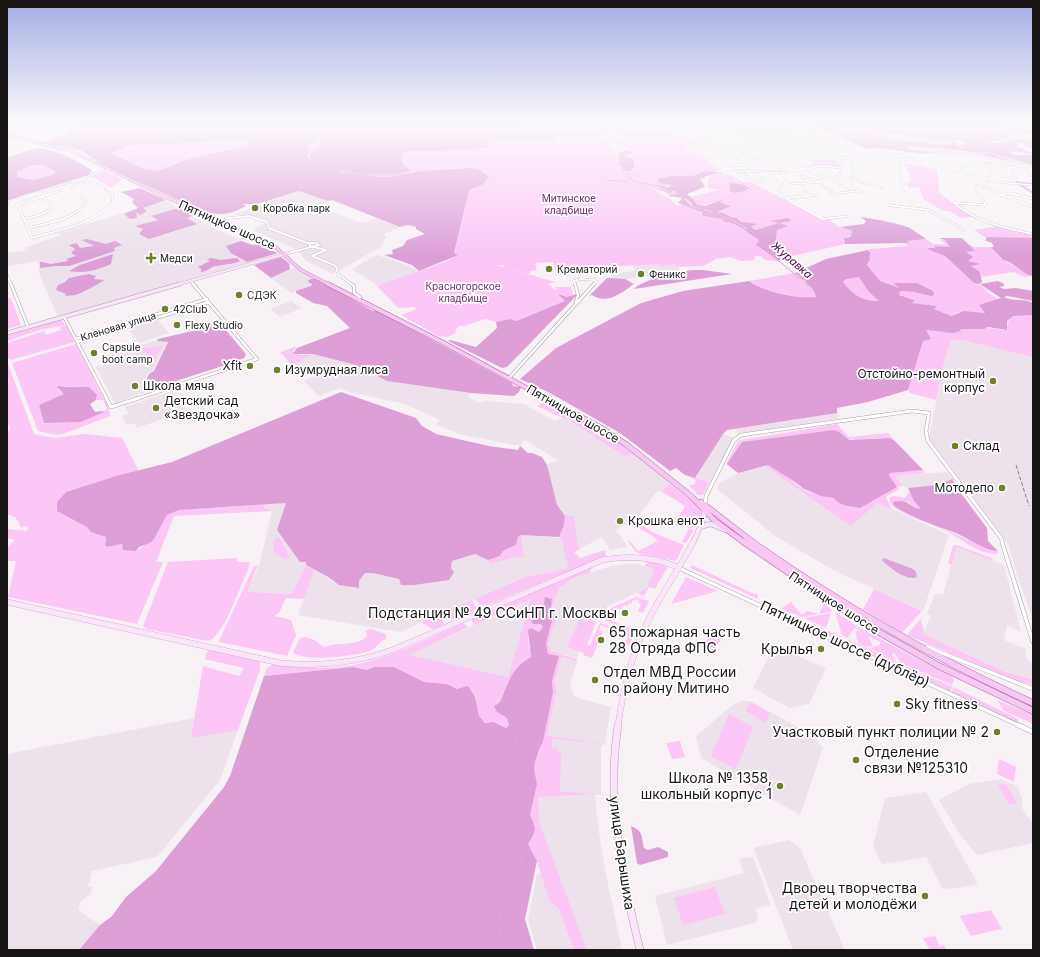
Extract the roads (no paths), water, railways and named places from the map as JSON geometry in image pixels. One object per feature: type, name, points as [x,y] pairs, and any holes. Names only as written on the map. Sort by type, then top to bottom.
[{"type":"main road","name":"Пятницкое шоссе","points":[[104,168],[194,211],[272,244],[287,253],[301,270],[509,377]]},
{"type":"main road","name":"Пятницкое шоссе","points":[[108,170],[275,243],[302,267],[576,414],[616,438],[690,496],[729,532],[815,592],[884,636],[939,666],[1033,710]]},
{"type":"main road","name":"Пятницкое шоссе","points":[[706,511],[717,516],[815,585],[881,627],[958,669],[1033,703]]},
{"type":"street","points":[[719,168],[722,170],[746,168],[751,174]]},
{"type":"street","points":[[736,168],[750,171],[782,172],[805,171],[816,168]]},
{"type":"street","points":[[777,168],[786,178],[786,182]]},
{"type":"street","points":[[782,172],[805,168]]},
{"type":"street","points":[[771,180],[769,182],[756,183],[739,175],[751,174],[771,180],[786,182],[819,182],[833,180],[840,176],[844,168],[840,168]]},
{"type":"street","points":[[853,168],[853,176],[850,179],[850,184],[859,191],[890,206],[929,210],[964,230]]},
{"type":"street","points":[[899,168],[901,190],[910,201]]},
{"type":"street","points":[[947,168],[983,180],[1033,185]]},
{"type":"street","points":[[959,172],[963,168]]},
{"type":"street","points":[[983,180],[990,175],[991,168]]},
{"type":"street","points":[[1011,168],[1030,170],[1029,176]]},
{"type":"street","points":[[1011,168],[1016,179],[1016,184]]},
{"type":"street","points":[[7,202],[108,170]]},
{"type":"street","points":[[805,171],[833,180],[849,190]]},
{"type":"street","points":[[809,196],[804,191],[802,176],[819,182],[833,192]]},
{"type":"street","points":[[853,176],[861,182],[883,188]]},
{"type":"street","points":[[978,178],[978,183],[975,183],[979,197],[986,205],[954,203],[996,225],[1033,234]]},
{"type":"street","points":[[13,207],[14,205],[10,204],[11,203],[84,179],[109,191],[113,195],[114,200],[108,208],[90,220],[32,238],[19,207]]},
{"type":"street","points":[[7,206],[19,207],[41,196],[88,181]]},
{"type":"street","points":[[786,182],[778,188],[778,191],[786,198],[823,219],[849,216]]},
{"type":"street","points":[[978,183],[982,187],[999,195],[1033,207]]},
{"type":"street","points":[[28,228],[67,216],[83,208],[86,203],[84,198],[66,188]]},
{"type":"street","points":[[828,194],[859,191]]},
{"type":"street","points":[[999,195],[1010,193],[1033,199]]},
{"type":"street","points":[[786,198],[818,195]]},
{"type":"street","points":[[23,219],[43,214],[52,208],[53,205],[41,196]]},
{"type":"street","points":[[219,219],[249,216],[267,222],[269,228],[314,247],[326,250],[312,256],[336,266],[339,276],[354,286],[354,293],[360,297]]},
{"type":"street","points":[[7,333],[287,253],[314,243],[320,245]]},
{"type":"street","points":[[314,247],[320,245]]},
{"type":"street","points":[[7,276],[28,327]]},
{"type":"street","points":[[509,377],[576,302],[596,282],[595,280],[575,280],[574,282],[578,294],[576,302]]},
{"type":"street","points":[[64,317],[110,407],[115,407],[257,359],[191,281]]},
{"type":"street","points":[[578,294],[584,294]]},
{"type":"street","name":"Кленовая улица","points":[[76,340],[208,301]]},
{"type":"street","points":[[717,516],[706,511],[706,496],[734,440],[742,435],[912,411],[929,413],[926,431],[928,441],[994,528],[1005,546],[1033,642]]},
{"type":"street","name":"улица Барышиха","points":[[640,950],[625,886],[617,837],[613,792],[615,739],[618,713],[636,652],[649,619],[700,527],[706,511]]},
{"type":"street","points":[[700,527],[713,525],[729,532]]},
{"type":"street","points":[[7,602],[280,663],[321,666],[364,660],[381,655],[602,560],[624,556],[641,557],[659,560],[678,567]]},
{"type":"street","name":"Пятницкое шоссе (дублёр)","points":[[678,567],[1033,732]]},
{"type":"street","points":[[881,627],[997,676],[1033,689]]},
{"type":"waterway","points":[[331,168],[368,175],[405,174]]},
{"type":"waterway","name":"Журавка","points":[[626,168],[627,174],[631,175],[629,178],[636,182],[662,187],[661,190],[671,193],[670,196]]},
{"type":"waterway","points":[[668,190],[669,188],[704,174],[716,172]]},
{"type":"waterway","points":[[607,180],[628,182]]},
{"type":"waterway","points":[[1033,184],[1016,182],[1033,193]]},
{"type":"waterway","name":"Журавка","points":[[773,256],[798,277],[806,280],[807,285],[831,290],[836,297],[833,299],[835,304],[848,303],[856,306],[856,302],[868,305],[864,307],[876,311],[874,308],[886,308],[891,311],[886,312],[895,316],[908,313],[919,315],[926,313],[936,318],[942,318],[944,316],[951,319],[964,320],[962,317],[970,318],[968,315],[973,314],[991,317],[992,313],[984,309],[996,308],[995,306],[1011,308],[1013,303],[1020,307],[1028,307],[1023,303],[1033,307]]},
{"type":"waterway","points":[[518,726],[521,708],[529,684],[537,668],[543,661],[543,631]]},
{"type":"waterway","points":[[502,950],[499,925],[501,911],[519,872],[522,855],[521,839],[513,815],[520,782],[514,760],[518,725]]},
{"type":"railway","points":[[1016,465],[1029,506]]},
{"type":"place","name":"Коробка парк","points":[[255,208]]},
{"type":"place","name":"Медси","points":[[151,258]]},
{"type":"place","name":"Крематорий","points":[[549,269]]},
{"type":"place","name":"Феникс","points":[[641,274]]},
{"type":"place","name":"СДЭК","points":[[239,295]]},
{"type":"place","name":"42Club","points":[[165,309]]},
{"type":"place","name":"Flexy Studio","points":[[177,325]]},
{"type":"place","name":"Capsule boot camp","points":[[94,353]]},
{"type":"place","name":"Xfit","points":[[250,366]]},
{"type":"place","name":"Изумрудная лиса","points":[[277,370]]},
{"type":"place","name":"Отстойно-ремонтный корпус","points":[[993,381]]},
{"type":"place","name":"Школа мяча","points":[[135,386]]},
{"type":"place","name":"Детский сад «Звездочка»","points":[[156,408]]},
{"type":"place","name":"Склад","points":[[955,446]]},
{"type":"place","name":"Мотодепо","points":[[1002,488]]},
{"type":"place","name":"Крошка енот","points":[[620,521]]},
{"type":"place","name":"Подстанция № 49 ССиНП г. Москвы","points":[[625,613]]},
{"type":"place","name":"65 пожарная часть 28 Отряда ФПС","points":[[601,640]]},
{"type":"place","name":"Крылья","points":[[821,649]]},
{"type":"place","name":"Отдел МВД России по району Митино","points":[[595,680]]},
{"type":"place","name":"Sky fitness","points":[[897,704]]},
{"type":"place","name":"Участковый пункт полиции № 2","points":[[997,732]]},
{"type":"place","name":"Отделение связи №125310","points":[[856,760]]},
{"type":"place","name":"Школа № 1358, школьный корпус 1","points":[[780,786]]},
{"type":"place","name":"Дворец творчества детей и молодёжи","points":[[925,896]]},
{"type":"park label","name":"Митинское кладбище","points":[[569,204]]},
{"type":"park label","name":"Красногорское кладбище","points":[[463,292]]}]
